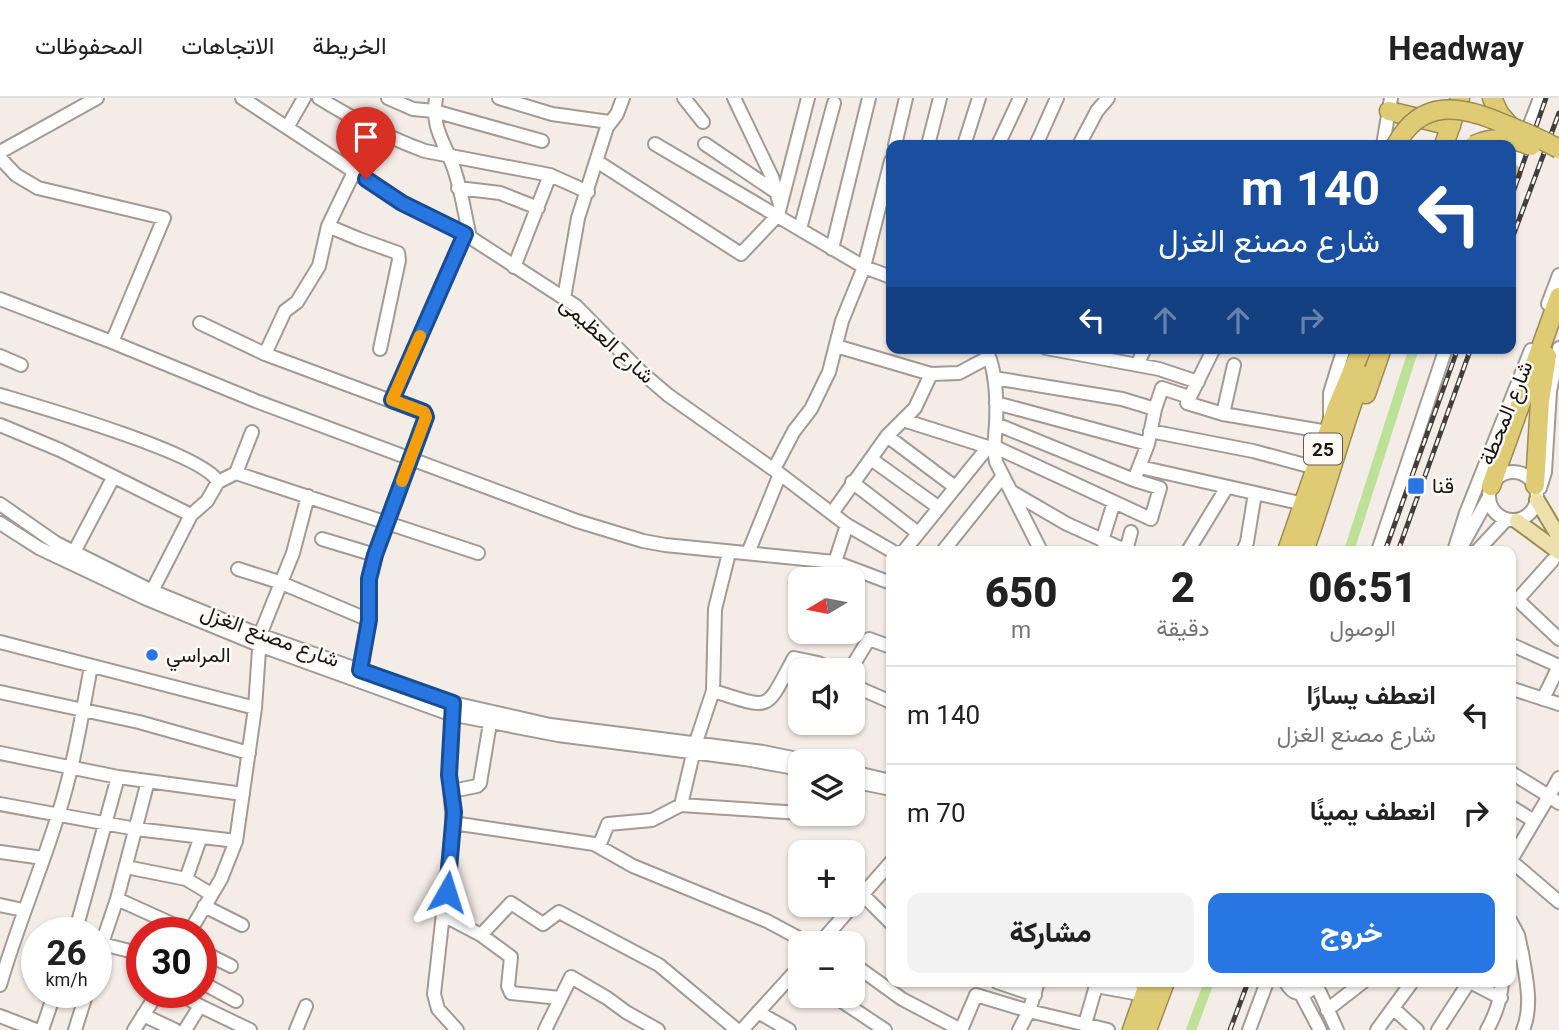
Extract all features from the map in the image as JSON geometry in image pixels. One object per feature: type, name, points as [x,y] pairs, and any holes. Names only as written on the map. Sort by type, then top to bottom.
[{"type":"highway","points":[[1492,98],[1499,113],[1511,127]]},
{"type":"highway","points":[[1390,104],[1444,138],[1453,100]]},
{"type":"highway","points":[[1398,140],[1414,120],[1432,109],[1463,107],[1559,149]]},
{"type":"highway","points":[[1516,141],[1559,160]]},
{"type":"highway","points":[[1537,493],[1543,373],[1555,333],[1559,297]]},
{"type":"highway","points":[[1490,492],[1555,333]]},
{"type":"highway","points":[[1343,390],[1351,354]]},
{"type":"highway","name":"25","points":[[1306,546],[1327,484],[1333,430],[1343,390],[1359,354]]},
{"type":"highway","name":"25","points":[[1289,546],[1316,468],[1368,354]]},
{"type":"highway","points":[[1333,430],[1348,430],[1357,418],[1380,354]]},
{"type":"highway","points":[[1147,1030],[1163,987]]},
{"type":"highway","points":[[1132,1030],[1147,988]]},
{"type":"main road","points":[[1537,493],[1559,537]]},
{"type":"main road","points":[[1511,520],[1556,556]]},
{"type":"street","points":[[0,152],[97,98]]},
{"type":"street","name":"شارع العظيمى","points":[[242,98],[402,203],[467,236],[576,306],[640,371],[668,395],[777,471],[847,525],[886,548]]},
{"type":"street","points":[[288,126],[304,98]]},
{"type":"street","points":[[318,98],[394,139],[425,151],[550,176],[588,192]]},
{"type":"street","points":[[388,98],[413,109],[435,105],[542,141]]},
{"type":"street","points":[[499,98],[552,114],[609,122]]},
{"type":"street","points":[[564,298],[575,229],[609,122],[617,114],[623,98]]},
{"type":"street","points":[[684,98],[703,122]]},
{"type":"street","points":[[734,98],[772,177],[779,210]]},
{"type":"street","points":[[598,162],[741,254],[779,210],[808,98]]},
{"type":"street","points":[[832,249],[869,98]]},
{"type":"street","points":[[896,140],[906,98]]},
{"type":"street","points":[[929,140],[940,98]]},
{"type":"street","points":[[966,140],[979,98]]},
{"type":"street","points":[[1000,140],[1020,98]]},
{"type":"street","points":[[1038,140],[1057,98]]},
{"type":"street","points":[[1516,161],[1540,98]]},
{"type":"street","points":[[1082,140],[1103,99]]},
{"type":"street","points":[[800,229],[834,103]]},
{"type":"street","points":[[1384,140],[1390,104]]},
{"type":"street","points":[[392,400],[467,236],[458,188],[438,134],[435,105]]},
{"type":"street","points":[[655,144],[779,210],[800,229],[832,249],[864,267],[886,275]]},
{"type":"street","points":[[705,144],[776,192]]},
{"type":"street","points":[[0,158],[16,175],[38,188],[164,218],[112,342]]},
{"type":"street","points":[[265,354],[285,311],[297,302],[319,266],[328,226],[355,170]]},
{"type":"street","points":[[514,267],[550,176]]},
{"type":"street","points":[[748,553],[794,431],[811,409],[822,388],[842,321],[864,267],[886,181]]},
{"type":"street","points":[[458,188],[500,193],[538,208]]},
{"type":"street","points":[[328,226],[398,253],[399,260],[380,349]]},
{"type":"street","name":"شارع المحطة","points":[[1457,546],[1466,513],[1559,275]]},
{"type":"street","points":[[0,299],[232,392],[577,521],[643,541],[729,553],[835,562],[886,581]]},
{"type":"street","points":[[200,323],[265,354],[426,414],[375,555],[369,579],[369,620],[360,670]]},
{"type":"street","name":"شارع المحطة","points":[[1537,493],[1545,472],[1554,417],[1552,380],[1555,333]]},
{"type":"street","points":[[836,346],[931,374],[959,373],[986,354]]},
{"type":"street","points":[[908,546],[991,447],[996,424],[996,404],[987,354]]},
{"type":"street","points":[[1095,354],[1198,382]]},
{"type":"street","points":[[1138,365],[1143,354]]},
{"type":"street","points":[[1211,354],[1187,403],[1223,414],[1333,430],[1330,393],[1342,354]]},
{"type":"street","points":[[1380,546],[1444,354]]},
{"type":"street","points":[[0,356],[21,365]]},
{"type":"street","points":[[1223,414],[1234,365]]},
{"type":"street","points":[[832,513],[887,436],[915,408],[931,374]]},
{"type":"street","points":[[993,378],[1122,399],[1155,409]]},
{"type":"street","points":[[1134,480],[1149,438],[1162,388],[1189,397]]},
{"type":"street","points":[[0,395],[142,440],[184,458],[214,475],[218,482]]},
{"type":"street","points":[[996,404],[1149,438],[1252,452],[1316,468]]},
{"type":"street","points":[[903,420],[991,447],[1151,519],[1160,488],[996,424]]},
{"type":"street","points":[[0,425],[60,450],[191,515]]},
{"type":"street","points":[[152,591],[191,515],[206,501],[218,482],[236,473],[251,432]]},
{"type":"street","points":[[887,436],[955,487]]},
{"type":"street","points":[[991,447],[1038,546]]},
{"type":"street","points":[[871,459],[938,507]]},
{"type":"street","points":[[1140,467],[1304,504]]},
{"type":"street","points":[[1482,546],[1511,520],[1529,515],[1537,493],[1524,474],[1515,472],[1501,475],[1490,492],[1492,509],[1511,520]]},
{"type":"street","points":[[236,473],[478,553]]},
{"type":"street","points":[[947,546],[1003,476]]},
{"type":"street","points":[[74,552],[113,478]]},
{"type":"street","points":[[852,482],[918,533]]},
{"type":"street","points":[[1191,546],[1227,487]]},
{"type":"street","points":[[1011,492],[1114,546]]},
{"type":"street","name":"شارع المحطة","points":[[1459,546],[1490,492]]},
{"type":"street","points":[[1245,546],[1250,530],[1255,493]]},
{"type":"street","points":[[198,917],[229,863],[236,841],[255,708],[259,640],[279,582],[293,553],[308,496]]},
{"type":"street","points":[[1102,541],[1114,502]]},
{"type":"street","name":"شارع مصنع الغزل","points":[[0,504],[29,526],[74,552],[259,640],[360,670],[452,709],[788,767]]},
{"type":"street","name":"شارع مصنع الغزل","points":[[0,523],[39,548],[112,583],[259,640],[490,723],[694,750],[750,751],[788,758]]},
{"type":"street","points":[[835,562],[847,525]]},
{"type":"street","points":[[1127,546],[1131,532]]},
{"type":"street","points":[[322,539],[375,555]]},
{"type":"street","points":[[681,805],[694,750],[713,691],[715,609],[729,553]]},
{"type":"street","points":[[1556,556],[1519,598],[1559,639]]},
{"type":"street","points":[[238,569],[279,582],[369,620]]},
{"type":"street","points":[[857,658],[869,639],[886,645]]},
{"type":"street","points":[[0,642],[255,708]]},
{"type":"street","points":[[1516,647],[1559,666],[1543,699]]},
{"type":"street","points":[[0,985],[3,960],[59,814],[72,767],[91,666]]},
{"type":"street","points":[[713,691],[763,704],[772,697],[788,669]]},
{"type":"street","points":[[1516,690],[1559,705]]},
{"type":"street","points":[[865,691],[886,700]]},
{"type":"street","points":[[0,692],[83,708],[249,753]]},
{"type":"street","points":[[452,709],[449,775],[453,823],[436,1004],[457,1030]]},
{"type":"street","points":[[452,791],[480,783],[490,723]]},
{"type":"street","points":[[0,753],[118,777],[243,794]]},
{"type":"street","points":[[865,775],[886,779]]},
{"type":"street","points":[[1516,776],[1554,800]]},
{"type":"street","points":[[80,917],[118,777]]},
{"type":"street","points":[[1516,852],[1534,821],[1554,800],[1559,778]]},
{"type":"street","points":[[111,917],[148,781]]},
{"type":"street","points":[[865,784],[886,788]]},
{"type":"street","points":[[0,804],[136,829],[200,839],[236,841]]},
{"type":"street","points":[[599,846],[608,824],[652,820],[681,805],[788,812]]},
{"type":"street","points":[[1516,810],[1534,821]]},
{"type":"street","points":[[453,823],[567,838],[599,846],[633,866],[767,921],[788,932]]},
{"type":"street","points":[[186,879],[200,839]]},
{"type":"street","points":[[0,852],[43,859]]},
{"type":"street","points":[[1516,864],[1559,902]]},
{"type":"street","points":[[126,867],[186,879],[211,894]]},
{"type":"street","points":[[865,893],[886,872]]},
{"type":"street","points":[[865,897],[886,918]]},
{"type":"street","points":[[117,899],[157,917]]},
{"type":"street","points":[[481,935],[510,904],[542,924],[559,912],[659,965],[739,1030],[788,981]]},
{"type":"street","points":[[0,905],[23,910]]},
{"type":"street","points":[[204,906],[242,925]]},
{"type":"street","points":[[443,915],[481,935],[512,958],[508,986],[511,993],[560,998]]},
{"type":"street","points":[[832,931],[844,917]]},
{"type":"street","points":[[1516,931],[1516,953],[1528,997],[1523,1030]]},
{"type":"street","points":[[217,959],[231,966]]},
{"type":"street","points":[[865,972],[902,999],[961,1030],[976,995],[1108,1030]]},
{"type":"street","points":[[545,1030],[570,978],[574,977],[626,1013],[658,1030]]},
{"type":"street","points":[[1012,987],[1035,995]]},
{"type":"street","points":[[1019,1030],[1037,987]]},
{"type":"street","points":[[1085,1024],[1096,987]]},
{"type":"street","points":[[1122,987],[1147,988]]},
{"type":"street","points":[[1249,1030],[1265,987]]},
{"type":"street","points":[[1289,987],[1292,991],[1301,993],[1313,987]]},
{"type":"street","points":[[1318,987],[1337,1030]]},
{"type":"street","points":[[1327,1010],[1357,987]]},
{"type":"street","points":[[1377,1030],[1409,987]]},
{"type":"street","points":[[1438,1030],[1467,987]]},
{"type":"street","points":[[1480,987],[1501,998]]},
{"type":"street","points":[[1487,1030],[1495,1016],[1502,987]]},
{"type":"street","points":[[217,991],[236,1001]]},
{"type":"street","points":[[1301,993],[1320,1030]]},
{"type":"street","points":[[296,1030],[306,1006]]},
{"type":"street","points":[[43,1030],[50,1008]]},
{"type":"street","points":[[75,1030],[82,1008]]},
{"type":"street","points":[[134,1030],[148,1008]]},
{"type":"street","points":[[185,1030],[199,1008]]},
{"type":"street","points":[[204,1008],[250,1030]]},
{"type":"street","points":[[852,1008],[885,1030]]},
{"type":"street","points":[[1394,1009],[1417,1030]]},
{"type":"street","points":[[758,1012],[789,1030]]},
{"type":"street","points":[[143,1015],[175,1030]]},
{"type":"street","points":[[0,1016],[36,1030]]},
{"type":"waterway","points":[[1351,546],[1412,354]]},
{"type":"waterway","points":[[1191,1030],[1207,987]]},
{"type":"railway","points":[[1516,184],[1546,98]]},
{"type":"railway","points":[[1516,228],[1559,113]]},
{"type":"railway","points":[[1387,546],[1456,354]]},
{"type":"railway","points":[[1400,546],[1469,354]]},
{"type":"railway","points":[[1230,1030],[1246,987]]},
{"type":"slow traffic","points":[[402,481],[426,414],[392,400],[420,336]]},
{"type":"place","name":"قنا","points":[[1416,486]]},
{"type":"place","name":"المراسي","points":[[152,655]]},
{"type":"route","points":[[366,179],[402,203],[465,234],[392,400],[424,412],[426,417],[375,555],[369,579],[369,620],[360,670],[453,703],[450,715],[449,775],[454,812],[447,892]]}]
